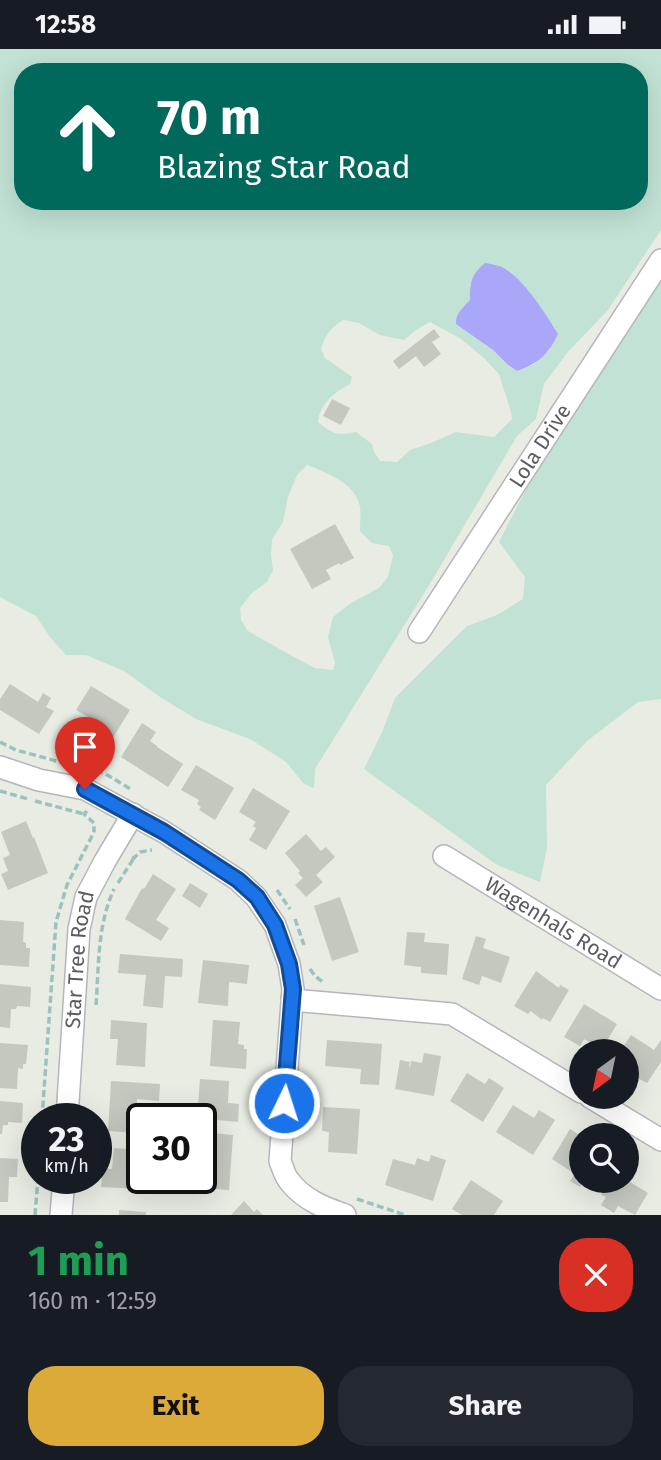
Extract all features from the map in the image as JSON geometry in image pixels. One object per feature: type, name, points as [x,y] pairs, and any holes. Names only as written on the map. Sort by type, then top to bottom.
[{"type":"street","name":"Lola Drive","points":[[419,632],[661,260]]},
{"type":"street","points":[[0,767],[39,780],[85,789],[133,814],[161,842],[238,880],[257,897],[275,925],[289,964],[293,989],[280,1161],[288,1181],[315,1203],[350,1207]]},
{"type":"street","name":"Star Tree Road","points":[[68,1103],[79,929],[86,897],[133,814]]},
{"type":"street","name":"Wagenhals Road","points":[[444,856],[661,989]]},
{"type":"street","points":[[292,1000],[452,1014],[569,1085]]},
{"type":"street","points":[[610,1109],[661,1140]]},
{"type":"street","points":[[61,1215],[63,1194]]},
{"type":"path","points":[[0,791],[84,814]]},
{"type":"path","points":[[95,1014],[103,921],[114,891],[134,858]]},
{"type":"path","points":[[35,1215],[37,1194]]},
{"type":"path","points":[[350,1207],[405,1215]]},
{"type":"green space","points":[[0,49],[661,49],[661,230],[608,310],[567,353],[544,384],[536,419],[517,436],[428,587],[315,769],[314,788],[304,784],[286,762],[250,739],[196,719],[124,671],[86,655],[66,655],[36,616],[0,597]],"holes":[[[470,284],[551,349],[533,365],[517,371],[507,365],[493,350],[457,324],[459,314],[470,300]],[[343,320],[359,323],[380,335],[404,340],[430,322],[461,339],[499,374],[512,419],[494,437],[456,432],[410,450],[397,462],[380,461],[372,444],[356,432],[335,433],[318,422],[325,404],[350,384],[352,377],[325,358],[321,349],[332,329]],[[307,465],[332,475],[353,491],[360,507],[360,531],[372,543],[389,546],[393,556],[388,577],[379,588],[351,603],[333,617],[328,637],[335,663],[333,670],[315,668],[292,656],[248,631],[241,620],[240,608],[252,593],[267,582],[273,570],[272,539],[283,522],[288,497],[297,475]]]},
{"type":"green space","points":[[661,271],[661,699],[638,702],[587,741],[546,785],[547,848],[540,882],[497,865],[364,769],[395,698],[467,626],[497,615],[523,599],[525,577],[499,542],[555,433]]},
{"type":"shaded area","points":[[485,263],[502,267],[518,280],[558,334],[542,357],[517,371],[456,324],[458,314],[470,300],[474,275]]},
{"type":"building","points":[[434,329],[440,337],[432,342],[441,354],[424,367],[416,356],[399,369],[393,361]]},
{"type":"building","points":[[332,399],[350,408],[341,425],[323,416]]},
{"type":"building","points":[[335,524],[354,558],[326,570],[331,579],[312,589],[290,549]]},
{"type":"building","points":[[10,684],[38,702],[43,693],[51,698],[46,707],[54,711],[39,734],[0,710],[0,699]]},
{"type":"building","points":[[91,686],[130,710],[106,749],[89,739],[97,726],[93,724],[95,721],[76,710]]},
{"type":"building","points":[[142,723],[156,732],[150,741],[183,764],[168,787],[121,757]]},
{"type":"building","points":[[196,765],[234,788],[215,820],[199,810],[199,800],[181,790]]},
{"type":"building","points":[[253,788],[290,811],[266,850],[249,840],[256,828],[253,826],[256,822],[239,812]]},
{"type":"building","points":[[26,821],[48,873],[8,890],[1,874],[8,871],[3,858],[10,855],[1,832]]},
{"type":"building","points":[[306,834],[321,851],[326,847],[335,857],[316,875],[323,882],[306,897],[295,885],[303,878],[298,873],[300,871],[285,853]]},
{"type":"building","points":[[153,874],[176,889],[156,920],[169,928],[161,941],[125,919]]},
{"type":"building","points":[[190,883],[208,894],[200,908],[182,896]]},
{"type":"building","points":[[340,897],[359,952],[332,961],[314,906]]},
{"type":"building","points":[[0,920],[24,922],[23,942],[26,943],[26,948],[30,948],[29,967],[0,965]]},
{"type":"building","points":[[407,932],[425,933],[424,942],[449,944],[447,975],[421,973],[421,967],[404,965]]},
{"type":"building","points":[[476,936],[486,939],[483,948],[510,957],[501,983],[482,976],[479,985],[462,979]]},
{"type":"building","points":[[120,954],[183,959],[182,977],[165,976],[163,1008],[143,1006],[146,975],[118,973]]},
{"type":"building","points":[[203,960],[249,965],[247,984],[229,982],[228,1006],[198,1003]]},
{"type":"building","points":[[536,971],[559,988],[560,985],[569,990],[550,1022],[543,1018],[542,1020],[531,1011],[528,1014],[514,1006]]},
{"type":"building","points":[[0,984],[31,987],[30,1007],[17,1006],[16,1009],[11,1009],[10,1028],[0,1027]]},
{"type":"building","points":[[584,1004],[617,1024],[608,1039],[569,1040],[564,1037]]},
{"type":"building","points":[[111,1020],[147,1023],[145,1067],[116,1065],[118,1039],[110,1039]]},
{"type":"building","points":[[213,1020],[240,1022],[238,1044],[247,1049],[246,1069],[210,1066]]},
{"type":"building","points":[[327,1040],[382,1044],[379,1085],[360,1084],[361,1069],[325,1066]]},
{"type":"building","points":[[639,1040],[654,1050],[661,1040],[661,1062],[647,1083],[639,1079]]},
{"type":"building","points":[[0,1043],[28,1045],[26,1064],[23,1064],[23,1069],[18,1068],[17,1089],[0,1088]]},
{"type":"building","points":[[424,1053],[441,1056],[434,1096],[395,1089],[400,1060],[410,1062],[410,1067],[411,1061],[422,1063]]},
{"type":"building","points":[[467,1073],[485,1084],[489,1078],[504,1088],[483,1122],[450,1101]]},
{"type":"building","points":[[200,1079],[229,1081],[228,1103],[239,1104],[238,1122],[217,1120],[217,1103],[198,1103]]},
{"type":"building","points":[[111,1081],[160,1084],[159,1101],[137,1099],[137,1103],[126,1103],[126,1132],[112,1131],[112,1103],[110,1103]]},
{"type":"building","points":[[0,1101],[23,1103],[21,1123],[8,1122],[8,1125],[3,1125],[0,1134]]},
{"type":"building","points":[[513,1105],[534,1118],[539,1110],[555,1120],[533,1155],[496,1132]]},
{"type":"building","points":[[323,1107],[360,1109],[357,1154],[328,1152],[329,1132],[322,1131]]},
{"type":"building","points":[[569,1131],[569,1170],[552,1159]]},
{"type":"building","points":[[217,1134],[233,1135],[229,1190],[217,1189]]},
{"type":"building","points":[[114,1148],[126,1149],[126,1188],[112,1188]]},
{"type":"building","points":[[431,1155],[446,1160],[433,1201],[385,1185],[393,1159],[415,1165],[417,1158],[429,1162]]},
{"type":"building","points":[[0,1158],[18,1159],[17,1177],[9,1177],[8,1202],[0,1202]]},
{"type":"building","points":[[471,1180],[503,1201],[494,1215],[462,1215],[452,1209]]},
{"type":"building","points":[[639,1188],[648,1193],[635,1215],[618,1206],[614,1213],[601,1205],[606,1197],[601,1195],[639,1193]]},
{"type":"building","points":[[244,1201],[254,1212],[257,1209],[263,1215],[231,1215]]},
{"type":"building","points":[[119,1210],[146,1212],[146,1215],[119,1215]]},
{"type":"route","points":[[85,789],[164,832],[238,880],[257,897],[275,925],[289,964],[293,989],[284,1103]]}]
